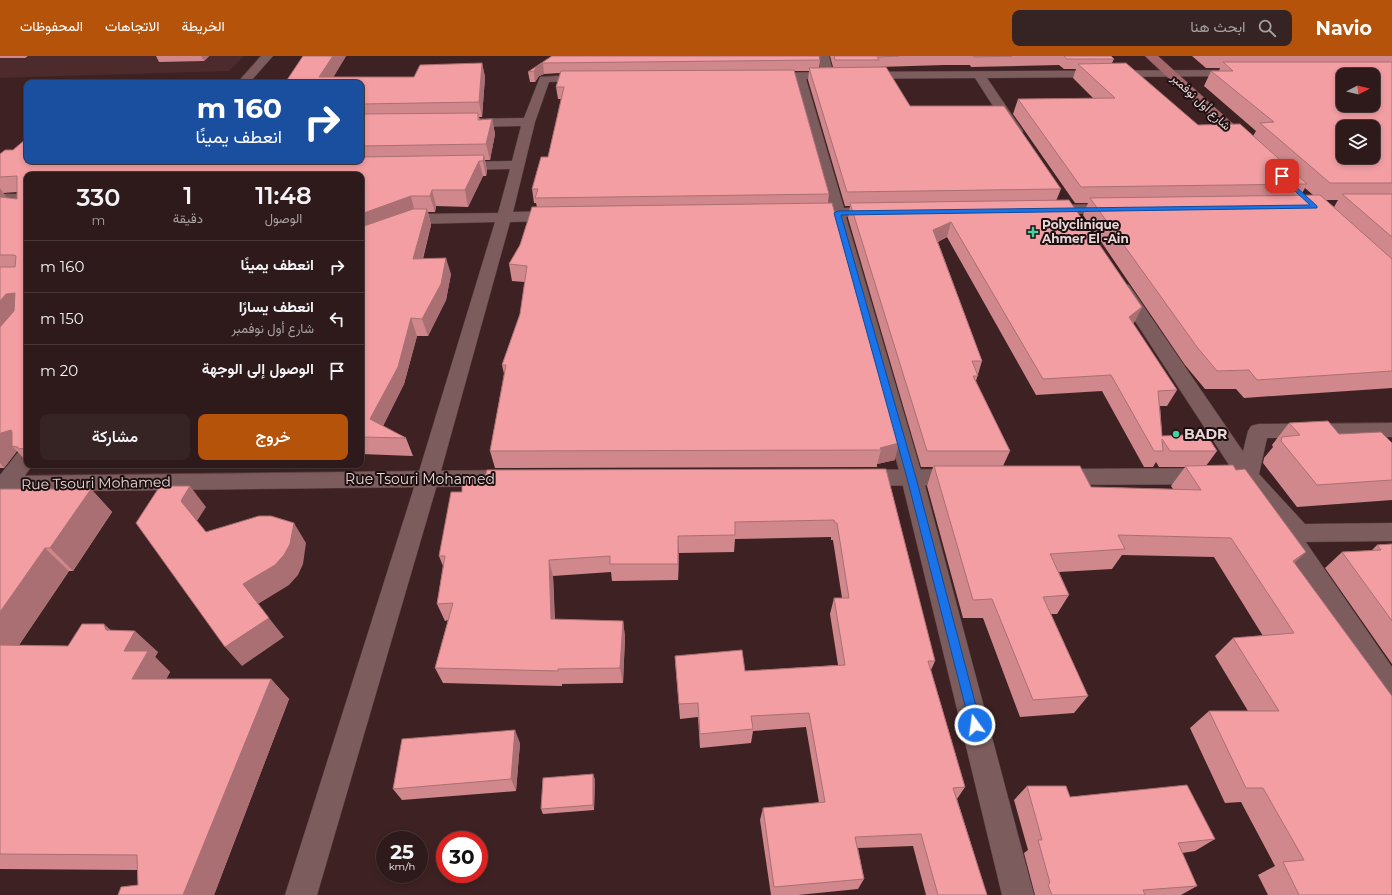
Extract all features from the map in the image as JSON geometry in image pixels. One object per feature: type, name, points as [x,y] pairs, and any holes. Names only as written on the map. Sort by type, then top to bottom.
[{"type":"main road","name":"شارع أول نوفمبر","points":[[1151,56],[1257,154]]},
{"type":"street","points":[[246,80],[267,56]]},
{"type":"street","points":[[823,56],[828,76]]},
{"type":"street","points":[[751,76],[1249,73]]},
{"type":"street","points":[[978,74],[1026,145]]},
{"type":"street","points":[[799,76],[912,478],[1018,895]]},
{"type":"street","points":[[301,895],[428,478],[504,217],[529,122],[544,79],[608,78]]},
{"type":"street","points":[[453,123],[529,122]]},
{"type":"street","points":[[440,166],[518,165]]},
{"type":"street","points":[[1056,191],[1083,230]]},
{"type":"street","points":[[0,198],[24,201]]},
{"type":"street","points":[[1031,210],[1133,209]]},
{"type":"street","points":[[790,213],[892,212]]},
{"type":"street","points":[[364,238],[416,219],[576,216]]},
{"type":"street","points":[[1113,275],[1392,690]]},
{"type":"street","points":[[1248,476],[1258,431],[1392,430]]},
{"type":"street","points":[[2,486],[24,460]]},
{"type":"street","points":[[1037,477],[1248,476],[1300,533],[1392,532]]},
{"type":"street","points":[[840,478],[982,477]]},
{"type":"street","name":"Rue Tsouri Mohamed","points":[[2,486],[428,478],[531,478]]},
{"type":"shaded area","points":[[0,56],[244,56],[229,71],[0,78]]},
{"type":"building","points":[[303,56],[333,56],[319,77],[414,77],[420,65],[482,63],[479,102],[364,104],[364,80],[287,80]]},
{"type":"building","points":[[552,56],[819,56],[820,60],[543,63],[537,66]]},
{"type":"building","points":[[834,56],[899,56],[877,57],[879,60],[835,60]]},
{"type":"building","points":[[973,56],[1012,56],[974,57]]},
{"type":"building","points":[[1064,56],[1111,56],[1114,59],[1067,59]]},
{"type":"building","points":[[1223,62],[1392,62],[1392,183],[1330,183],[1260,123],[1274,122],[1211,71],[1233,71]]},
{"type":"building","points":[[1126,63],[1198,125],[1240,124],[1307,184],[1081,187],[1018,99],[1115,98],[1078,64]]},
{"type":"building","points":[[537,66],[534,71],[528,72]]},
{"type":"building","points":[[886,67],[910,106],[1004,106],[1061,189],[847,192],[809,68]]},
{"type":"building","points":[[794,70],[829,194],[535,198],[538,189],[532,189],[541,157],[548,157],[564,87],[556,87],[561,71]]},
{"type":"building","points":[[478,113],[478,120],[492,119],[486,144],[364,146],[364,114]]},
{"type":"building","points":[[24,141],[24,164],[364,164],[364,157],[484,155],[483,161],[479,161],[465,190],[432,190],[430,196],[411,196],[364,213],[364,172],[24,172],[24,448],[18,449],[18,447],[12,446],[11,430],[1,433],[0,435],[0,327],[14,311],[15,293],[6,294],[0,301],[0,267],[15,267],[16,256],[0,255],[0,197],[17,199],[17,176],[0,177],[0,154],[5,150],[13,150]]},
{"type":"building","points":[[1342,194],[1392,194],[1392,237]]},
{"type":"building","points":[[1320,195],[1392,259],[1392,371],[1257,380],[1249,370],[1217,371],[1197,347],[1090,198]]},
{"type":"building","points":[[1069,200],[1142,307],[1129,317],[1177,390],[1158,391],[1162,436],[1206,434],[1217,451],[1170,451],[1162,439],[1163,451],[1154,451],[1111,375],[1043,379],[951,222],[933,230],[982,361],[972,361],[978,376],[973,376],[1010,451],[927,451],[850,203]]},
{"type":"building","points":[[832,203],[899,443],[880,448],[881,450],[490,451],[506,365],[502,365],[520,314],[527,266],[509,264],[520,245],[532,207]]},
{"type":"building","points":[[413,209],[427,209],[413,259],[446,258],[441,284],[422,319],[411,318],[398,367],[370,419],[406,438],[364,437],[364,226]]},
{"type":"building","points":[[1328,421],[1339,434],[1381,432],[1392,443],[1392,480],[1317,485],[1281,441],[1282,437],[1300,435],[1289,423]]},
{"type":"building","points":[[1233,465],[1236,470],[1245,469],[1306,552],[1293,561],[1392,696],[1392,895],[1299,895],[1283,862],[1304,860],[1263,788],[1246,788],[1209,711],[1279,711],[1233,638],[1294,633],[1231,538],[1118,535],[1125,549],[1050,554],[1069,595],[1043,597],[1088,696],[1033,700],[992,599],[973,600],[934,466],[1080,466],[1091,487],[1201,490],[1185,466]]},
{"type":"building","points":[[886,469],[935,661],[928,661],[965,787],[953,788],[987,895],[938,895],[921,834],[855,837],[864,879],[774,887],[763,808],[825,802],[809,713],[751,716],[753,729],[700,734],[698,703],[679,704],[675,656],[742,650],[745,671],[845,665],[834,598],[849,598],[837,523],[835,523],[834,520],[735,522],[735,535],[678,536],[678,564],[610,564],[610,556],[549,560],[551,619],[623,621],[620,668],[558,669],[558,671],[435,668],[453,603],[437,604],[445,556],[439,556],[451,492],[462,492],[462,480],[485,477],[487,470]]},
{"type":"building","points":[[160,486],[190,486],[181,501],[206,532],[259,516],[271,516],[294,523],[290,544],[284,555],[275,565],[243,584],[269,618],[225,647],[136,523]]},
{"type":"building","points":[[0,489],[91,489],[50,548],[45,548],[0,612]]},
{"type":"building","points":[[1392,544],[1392,621],[1342,552],[1381,550],[1377,545]]},
{"type":"building","points":[[82,624],[104,624],[106,630],[135,631],[124,651],[148,651],[132,679],[271,679],[183,895],[118,895],[121,887],[138,885],[137,855],[0,854],[0,645],[68,646]]},
{"type":"building","points":[[515,730],[511,779],[393,789],[402,739]]},
{"type":"building","points":[[593,774],[593,805],[541,809],[543,778]]},
{"type":"building","points":[[1187,785],[1215,839],[1178,843],[1197,886],[1143,890],[1145,895],[1052,895],[1048,885],[1050,883],[1038,840],[1042,840],[1027,786],[1066,786],[1070,797]]},
{"type":"place","name":"Polyclinique Ahmer El -Ain","points":[[1033,232]]},
{"type":"place","name":"BADR","points":[[1176,434]]},
{"type":"route","points":[[975,725],[912,478],[838,213],[1315,207],[1282,176]]}]
